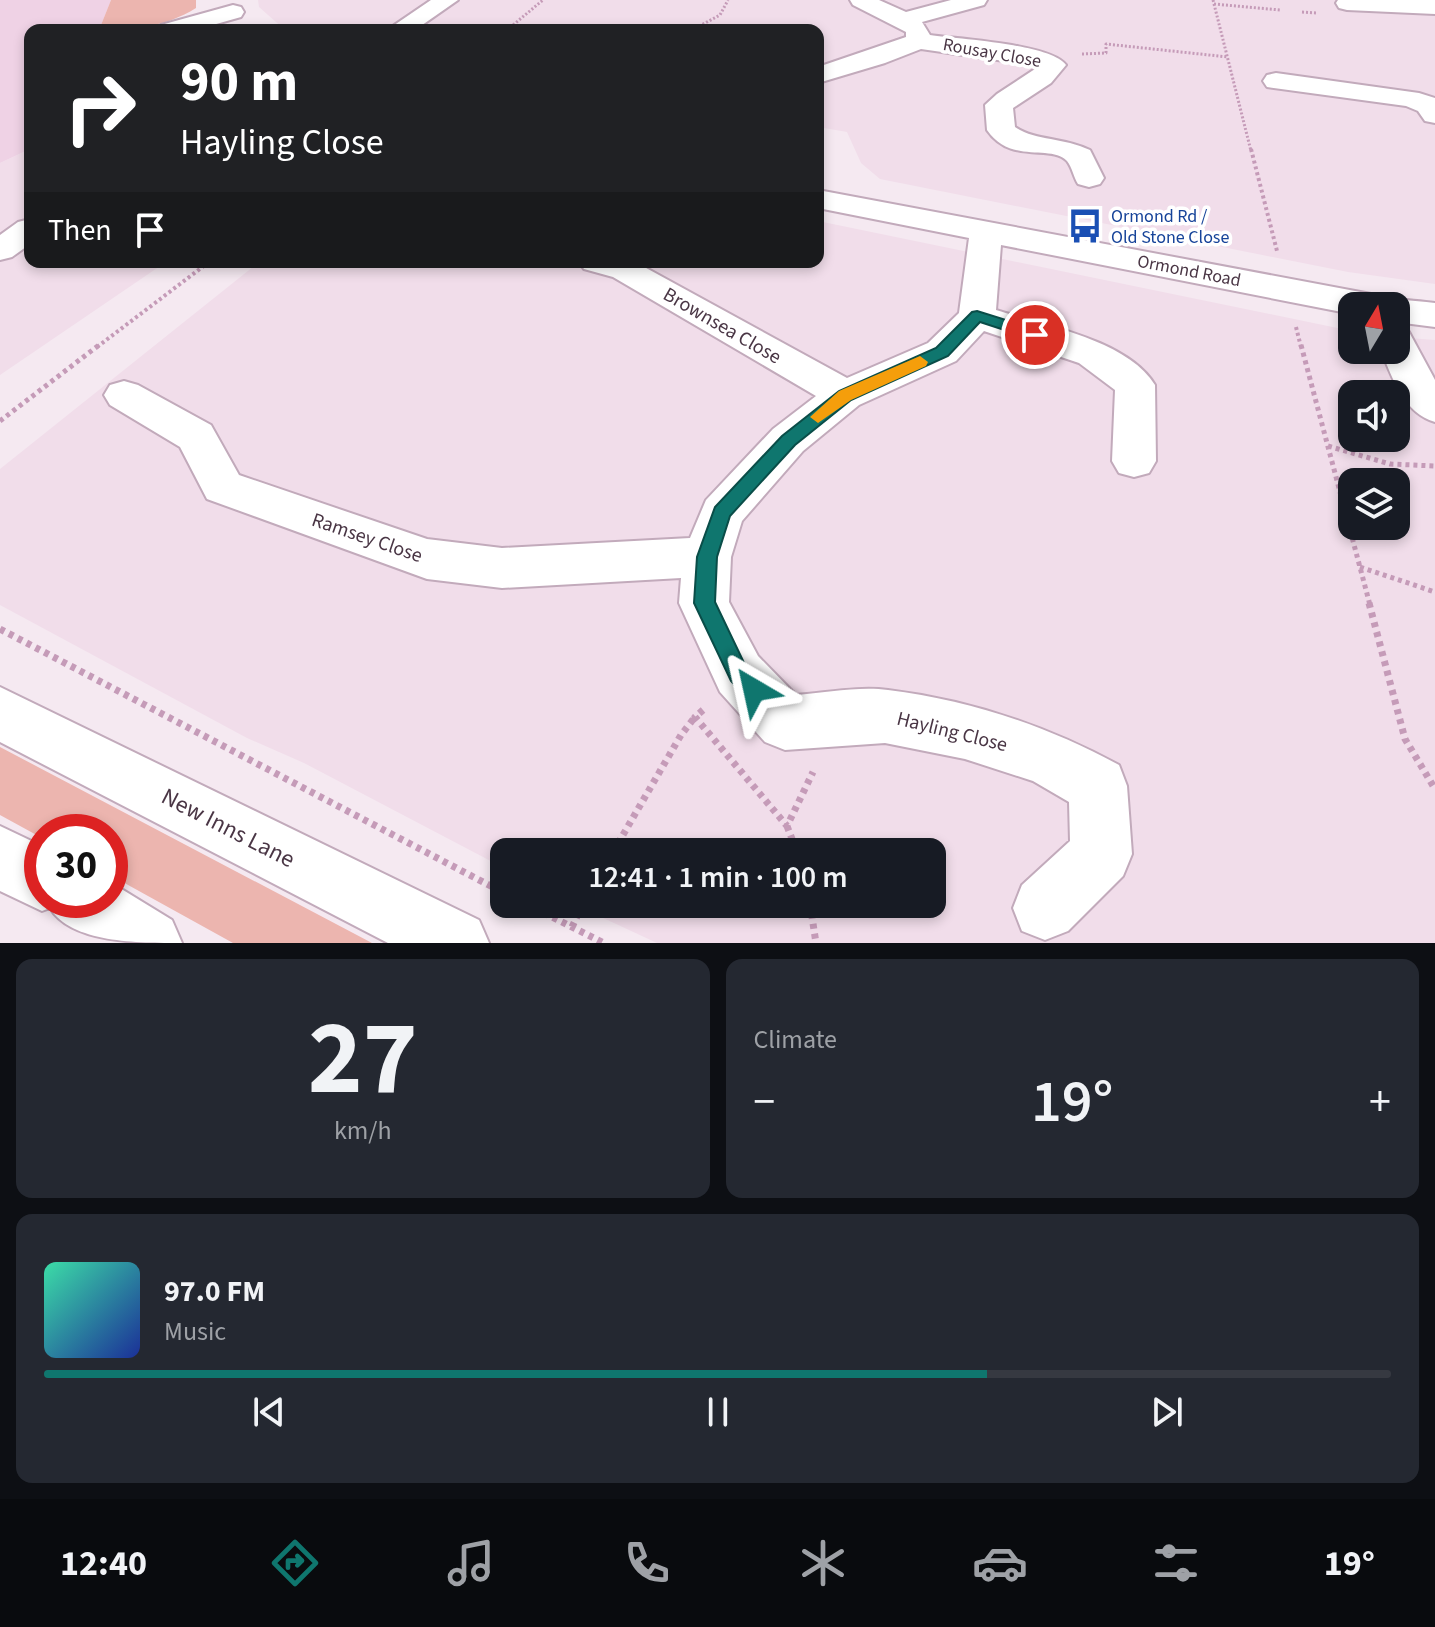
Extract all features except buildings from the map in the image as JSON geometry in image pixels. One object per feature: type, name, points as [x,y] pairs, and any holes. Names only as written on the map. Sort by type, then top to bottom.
[{"type":"street","points":[[409,24],[447,0]]},
{"type":"street","points":[[861,0],[912,30]]},
{"type":"street","points":[[824,73],[876,58],[912,30],[976,0]]},
{"type":"street","points":[[1363,2],[1435,7]]},
{"type":"street","points":[[194,24],[235,14]]},
{"type":"street","name":"Rousay Close","points":[[912,30],[1038,58],[1053,65],[1045,79],[1015,92],[999,105],[1001,130],[1021,144],[1061,147],[1080,156],[1089,178]]},
{"type":"street","points":[[1276,81],[1410,99],[1428,105],[1435,115]]},
{"type":"street","name":"Ormond Road","points":[[824,200],[1338,300]]},
{"type":"street","points":[[986,232],[977,316],[1093,354],[1135,385],[1134,461]]},
{"type":"street","points":[[0,250],[24,233]]},
{"type":"street","name":"Brownsea Close","points":[[618,268],[845,395]]},
{"type":"street","points":[[1410,312],[1435,315]]},
{"type":"street","name":"Hayling Close","points":[[977,316],[942,352],[845,395],[788,440],[722,513],[707,557],[704,603],[739,674],[785,723],[885,716],[965,732],[1046,757],[1098,786],[1101,854],[1045,908]]},
{"type":"street","points":[[1406,364],[1414,382],[1435,407]]},
{"type":"street","name":"Ramsey Close","points":[[124,395],[196,436],[223,487],[427,559],[502,568],[707,557]]},
{"type":"street","name":"New Inns Lane","points":[[0,713],[456,943]]},
{"type":"street","points":[[0,857],[24,870]]},
{"type":"street","points":[[108,918],[149,943]]},
{"type":"path","points":[[514,24],[543,0]]},
{"type":"path","points":[[703,24],[720,15],[728,0]]},
{"type":"path","points":[[1280,10],[1214,2],[1405,739],[1435,789]]},
{"type":"path","points":[[1038,58],[1106,53],[1106,44],[1228,57]]},
{"type":"path","points":[[0,421],[201,268]]},
{"type":"path","points":[[1327,445],[1390,464],[1435,466]]},
{"type":"path","points":[[1360,567],[1435,592]]},
{"type":"path","points":[[0,629],[490,886]]},
{"type":"path","points":[[621,838],[681,735],[695,717]]},
{"type":"path","points":[[787,826],[792,838]]},
{"type":"path","points":[[554,918],[604,943]]},
{"type":"path","points":[[572,927],[576,918]]},
{"type":"path","points":[[812,918],[816,943]]},
{"type":"shaded area","points":[[0,0],[111,0],[101,24],[24,24],[24,152],[0,163]]},
{"type":"shaded area","points":[[111,0],[196,0],[196,8],[156,24],[101,24]]},
{"type":"shaded area","points":[[258,0],[437,0],[394,24],[278,24],[259,7]]},
{"type":"shaded area","points":[[456,0],[1435,0],[1435,284],[1348,272],[880,179],[861,163],[847,132],[824,128],[824,24],[426,24]]},
{"type":"shaded area","points":[[24,152],[24,268],[157,268],[0,375],[0,163]]},
{"type":"shaded area","points":[[824,222],[1338,328],[1338,364],[1410,364],[1410,338],[1435,340],[1435,943],[657,943],[603,918],[946,918],[946,838],[490,838],[490,861],[304,763],[247,738],[0,605],[0,469],[251,268],[824,268]]},
{"type":"shaded area","points":[[0,747],[127,814],[24,814],[24,828],[0,815]]},
{"type":"shaded area","points":[[128,814],[372,943],[233,943],[128,885]]},
{"type":"slow traffic","points":[[818,417],[845,395],[920,362]]},
{"type":"place","name":"Ormond Rd / Old Stone Close","points":[[1085,226]]},
{"type":"route","points":[[754,690],[739,674],[704,603],[707,557],[722,513],[788,440],[845,395],[942,352],[977,316],[1035,335]]}]
